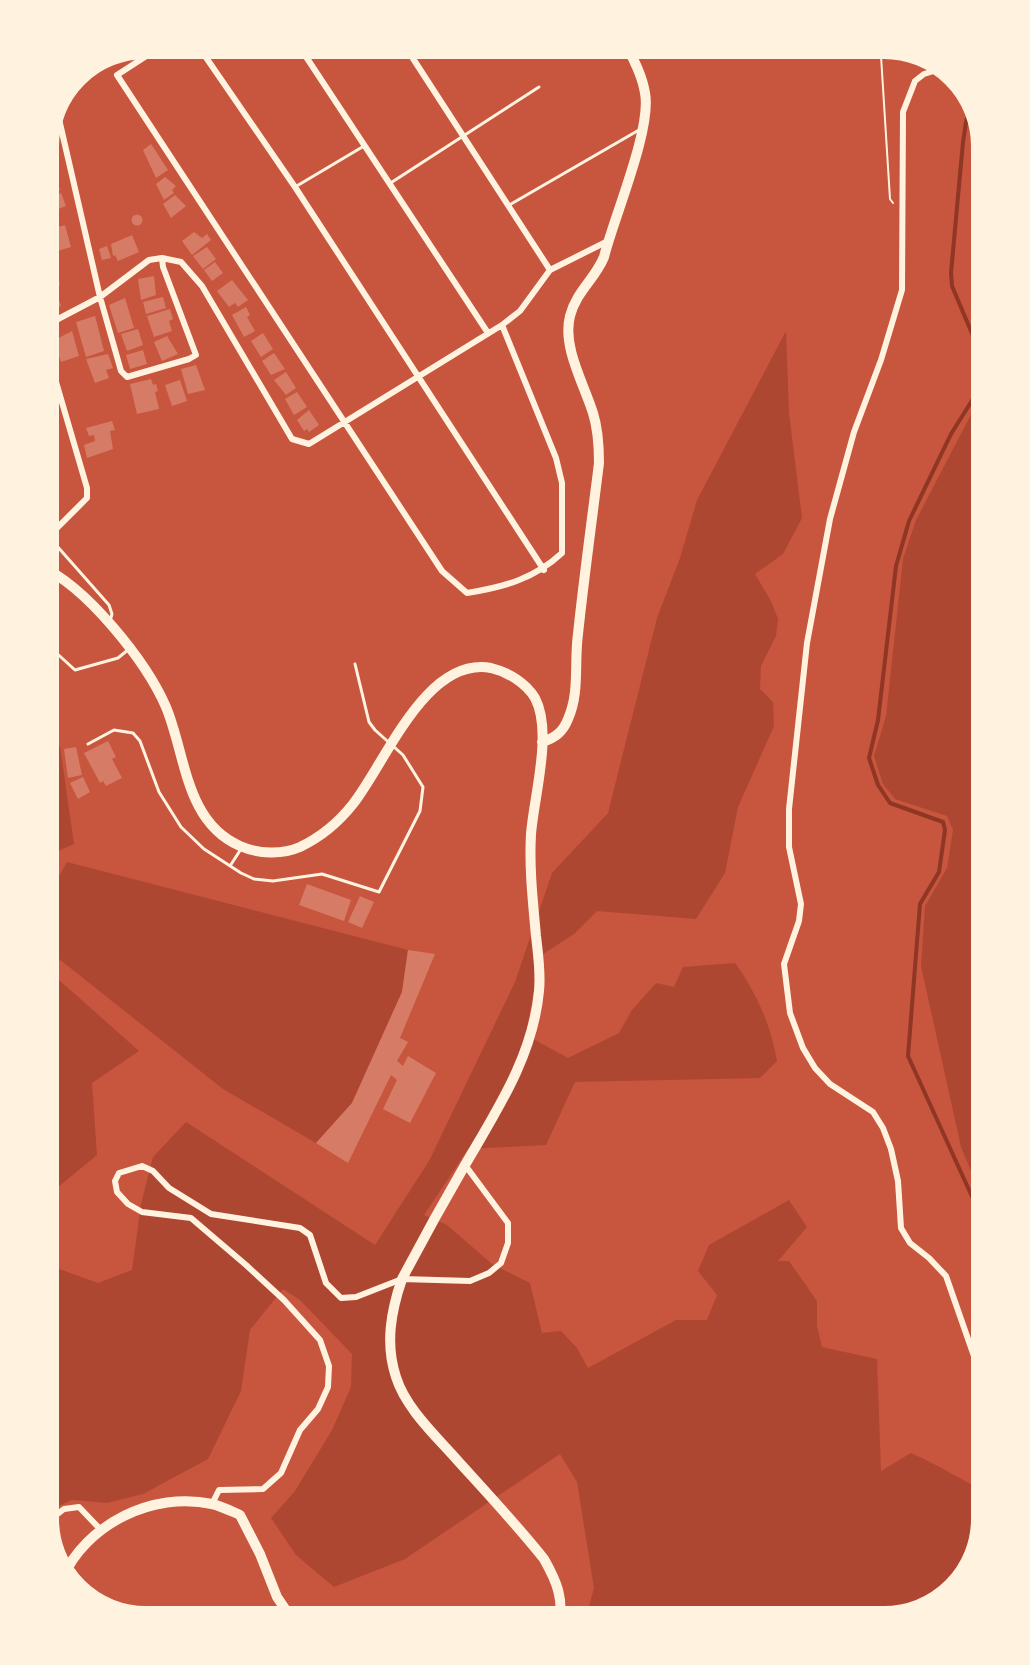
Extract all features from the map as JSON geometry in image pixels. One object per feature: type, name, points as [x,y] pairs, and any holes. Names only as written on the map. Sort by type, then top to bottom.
[{"type":"main road","points":[[542,742],[555,738],[560,732],[575,699],[576,645],[599,463],[597,426],[571,347],[569,319],[582,288],[600,267],[643,127],[646,96],[631,54]]},
{"type":"main road","points":[[54,573],[78,591],[110,624],[152,679],[164,703],[195,802],[217,832],[243,847],[280,852],[294,850],[328,830],[353,804],[426,695],[455,672],[473,667],[499,670],[524,685],[534,696],[541,715],[542,742],[530,855],[540,985],[538,1007],[526,1052],[402,1279],[390,1321],[393,1363],[405,1395],[430,1430],[544,1559],[556,1581],[561,1598],[560,1611]]},
{"type":"main road","points":[[68,1567],[76,1553],[100,1529],[141,1509],[183,1503],[212,1504],[240,1515],[277,1597],[286,1611]]},
{"type":"street","points":[[149,54],[117,75],[442,571],[467,593],[487,590],[544,570],[562,553],[562,483],[556,458],[502,325]]},
{"type":"street","points":[[204,54],[295,187],[544,570]]},
{"type":"street","points":[[304,54],[488,333]]},
{"type":"street","points":[[410,54],[550,270]]},
{"type":"street","points":[[936,70],[915,81],[903,112],[902,290],[881,360],[854,432],[830,519],[807,643],[789,809],[789,847],[801,904],[799,921],[784,964],[790,1013],[803,1048],[815,1068],[830,1084],[873,1112],[883,1128],[898,1181],[901,1228],[910,1243],[946,1276],[976,1362]]},
{"type":"street","points":[[59,118],[100,297],[124,376],[196,355],[162,258]]},
{"type":"street","points":[[54,319],[100,297],[149,260],[162,258],[181,262],[202,286],[292,439],[309,444],[502,325],[520,311],[550,270],[608,241]]},
{"type":"street","points":[[54,375],[87,488],[87,498],[54,532]]},
{"type":"street","points":[[212,1504],[219,1490],[263,1489],[281,1473],[300,1430],[318,1409],[328,1387],[329,1366],[320,1340],[284,1300],[246,1265],[191,1218],[142,1212],[128,1204],[117,1192],[115,1181],[119,1173],[142,1166],[153,1171],[169,1188],[211,1214],[300,1228],[310,1235],[326,1283],[341,1298],[356,1297],[402,1279],[470,1281],[489,1273],[501,1263],[508,1243],[508,1223],[465,1165]]},
{"type":"street","points":[[54,1517],[64,1509],[79,1507],[100,1529]]},
{"type":"lane","points":[[389,184],[539,87]]},
{"type":"lane","points":[[508,206],[643,127]]},
{"type":"lane","points":[[295,187],[364,146]]},
{"type":"lane","points":[[54,543],[109,605],[112,614],[110,624]]},
{"type":"lane","points":[[54,651],[75,670],[118,658],[129,649]]},
{"type":"lane","points":[[88,744],[114,730],[133,733],[140,741],[155,782],[174,817],[204,849],[254,879],[273,881],[322,874],[379,892],[422,805],[423,787],[403,755],[369,722],[355,664]]},
{"type":"lane","points":[[230,866],[243,847]]},
{"type":"path","points":[[881,54],[890,199],[902,218]]},
{"type":"shaded area","points":[[786,331],[789,413],[802,518],[783,554],[755,574],[778,619],[776,636],[761,666],[760,689],[773,702],[774,726],[738,807],[725,873],[696,919],[597,911],[574,934],[534,960],[534,989],[526,1035],[568,1058],[619,1033],[632,1010],[656,983],[674,987],[683,967],[735,963],[762,1009],[777,1061],[760,1078],[575,1082],[546,1145],[468,1149],[424,1215],[447,1225],[492,1264],[530,1283],[542,1333],[561,1331],[577,1348],[588,1368],[676,1320],[707,1320],[717,1295],[698,1271],[709,1245],[789,1200],[807,1227],[778,1261],[789,1261],[817,1301],[817,1326],[822,1347],[877,1359],[881,1471],[911,1453],[976,1487],[973,1543],[960,1570],[935,1595],[908,1608],[896,1610],[588,1611],[594,1588],[577,1482],[560,1454],[405,1559],[334,1587],[296,1555],[271,1518],[295,1491],[332,1430],[351,1387],[352,1354],[300,1300],[283,1289],[250,1330],[241,1391],[208,1459],[143,1494],[107,1503],[72,1500],[54,1508],[54,1267],[98,1283],[132,1270],[141,1204],[153,1157],[186,1122],[375,1245],[429,1161],[515,982],[552,873],[608,813],[657,618],[680,558],[697,500]]},
{"type":"shaded area","points":[[976,405],[976,1183],[961,1147],[921,966],[925,906],[947,868],[953,830],[947,816],[895,799],[883,784],[874,756],[886,716],[903,559],[916,520]]},
{"type":"shaded area","points":[[54,744],[60,746],[74,844],[54,853]]},
{"type":"shaded area","points":[[67,862],[408,950],[402,992],[352,1103],[316,1143],[223,1089],[54,955],[54,885]]},
{"type":"shaded area","points":[[54,975],[139,1051],[92,1083],[97,1155],[54,1190]]},
{"type":"building","points":[[151,144],[168,170],[156,178],[143,150]]},
{"type":"building","points":[[54,172],[60,190],[54,192]]},
{"type":"building","points":[[165,177],[176,186],[172,190],[174,193],[164,200],[156,184]]},
{"type":"building","points":[[61,193],[66,206],[54,211],[54,196]]},
{"type":"building","points":[[175,195],[186,206],[171,218],[163,204]]},
{"type":"building","points":[[137,215],[142,220],[137,225],[132,220]]},
{"type":"building","points":[[65,225],[71,247],[54,252],[54,228]]},
{"type":"building","points":[[194,232],[202,238],[207,234],[211,240],[192,255],[182,241]]},
{"type":"building","points":[[132,235],[139,252],[118,261],[113,256],[111,244]]},
{"type":"building","points":[[107,246],[111,258],[102,260],[99,249]]},
{"type":"building","points":[[207,247],[216,259],[203,269],[193,256]]},
{"type":"building","points":[[215,262],[223,273],[212,281],[204,270]]},
{"type":"building","points":[[56,265],[60,285],[54,287]]},
{"type":"building","points":[[154,276],[156,295],[141,300],[138,279]]},
{"type":"building","points":[[232,280],[248,300],[238,307],[235,303],[229,307],[217,291]]},
{"type":"building","points":[[54,292],[61,306],[54,309]]},
{"type":"building","points":[[163,297],[166,308],[146,314],[143,302]]},
{"type":"building","points":[[125,298],[134,328],[118,333],[109,305]]},
{"type":"building","points":[[246,307],[250,315],[247,317],[255,331],[244,337],[232,315]]},
{"type":"building","points":[[170,309],[172,331],[154,337],[147,316]]},
{"type":"building","points":[[95,316],[104,351],[86,357],[76,322]]},
{"type":"building","points":[[138,329],[143,345],[127,351],[121,334]]},
{"type":"building","points":[[72,331],[79,356],[61,362],[54,340]]},
{"type":"building","points":[[263,333],[273,349],[261,357],[251,341]]},
{"type":"building","points":[[167,336],[178,354],[162,361],[154,342]]},
{"type":"building","points":[[143,350],[147,364],[130,369],[126,355]]},
{"type":"building","points":[[274,353],[285,369],[271,375],[262,361]]},
{"type":"building","points":[[108,354],[113,368],[106,370],[109,378],[95,383],[86,359]]},
{"type":"building","points":[[196,365],[205,390],[188,394],[181,369]]},
{"type":"building","points":[[286,372],[296,388],[286,395],[274,380]]},
{"type":"building","points":[[151,379],[158,391],[155,392],[159,409],[137,414],[130,384]]},
{"type":"building","points":[[180,380],[187,401],[172,406],[165,385]]},
{"type":"building","points":[[297,392],[307,407],[294,415],[285,399]]},
{"type":"building","points":[[309,410],[319,425],[309,432],[307,429],[304,431],[297,420]]},
{"type":"building","points":[[112,421],[115,430],[110,431],[113,449],[87,458],[84,445],[95,441],[94,435],[89,436],[86,428]]},
{"type":"building","points":[[108,741],[116,757],[112,759],[122,778],[106,786],[103,781],[100,783],[84,753]]},
{"type":"building","points":[[76,747],[82,775],[68,778],[64,749]]},
{"type":"building","points":[[83,777],[90,792],[78,799],[70,783]]},
{"type":"building","points":[[307,884],[351,900],[344,921],[299,905]]},
{"type":"building","points":[[360,896],[374,902],[362,928],[348,922]]},
{"type":"building","points":[[408,950],[435,954],[400,1038],[408,1042],[397,1061],[403,1066],[408,1056],[436,1073],[410,1123],[383,1109],[397,1080],[391,1075],[348,1163],[316,1143],[352,1103],[402,992]]},
{"type":"waterway","points":[[969,113],[963,142],[951,273],[952,286],[976,343]]},
{"type":"waterway","points":[[976,394],[951,434],[909,521],[896,566],[878,720],[869,758],[878,785],[890,803],[943,822],[945,830],[939,872],[920,904],[908,1056],[976,1205]]}]
